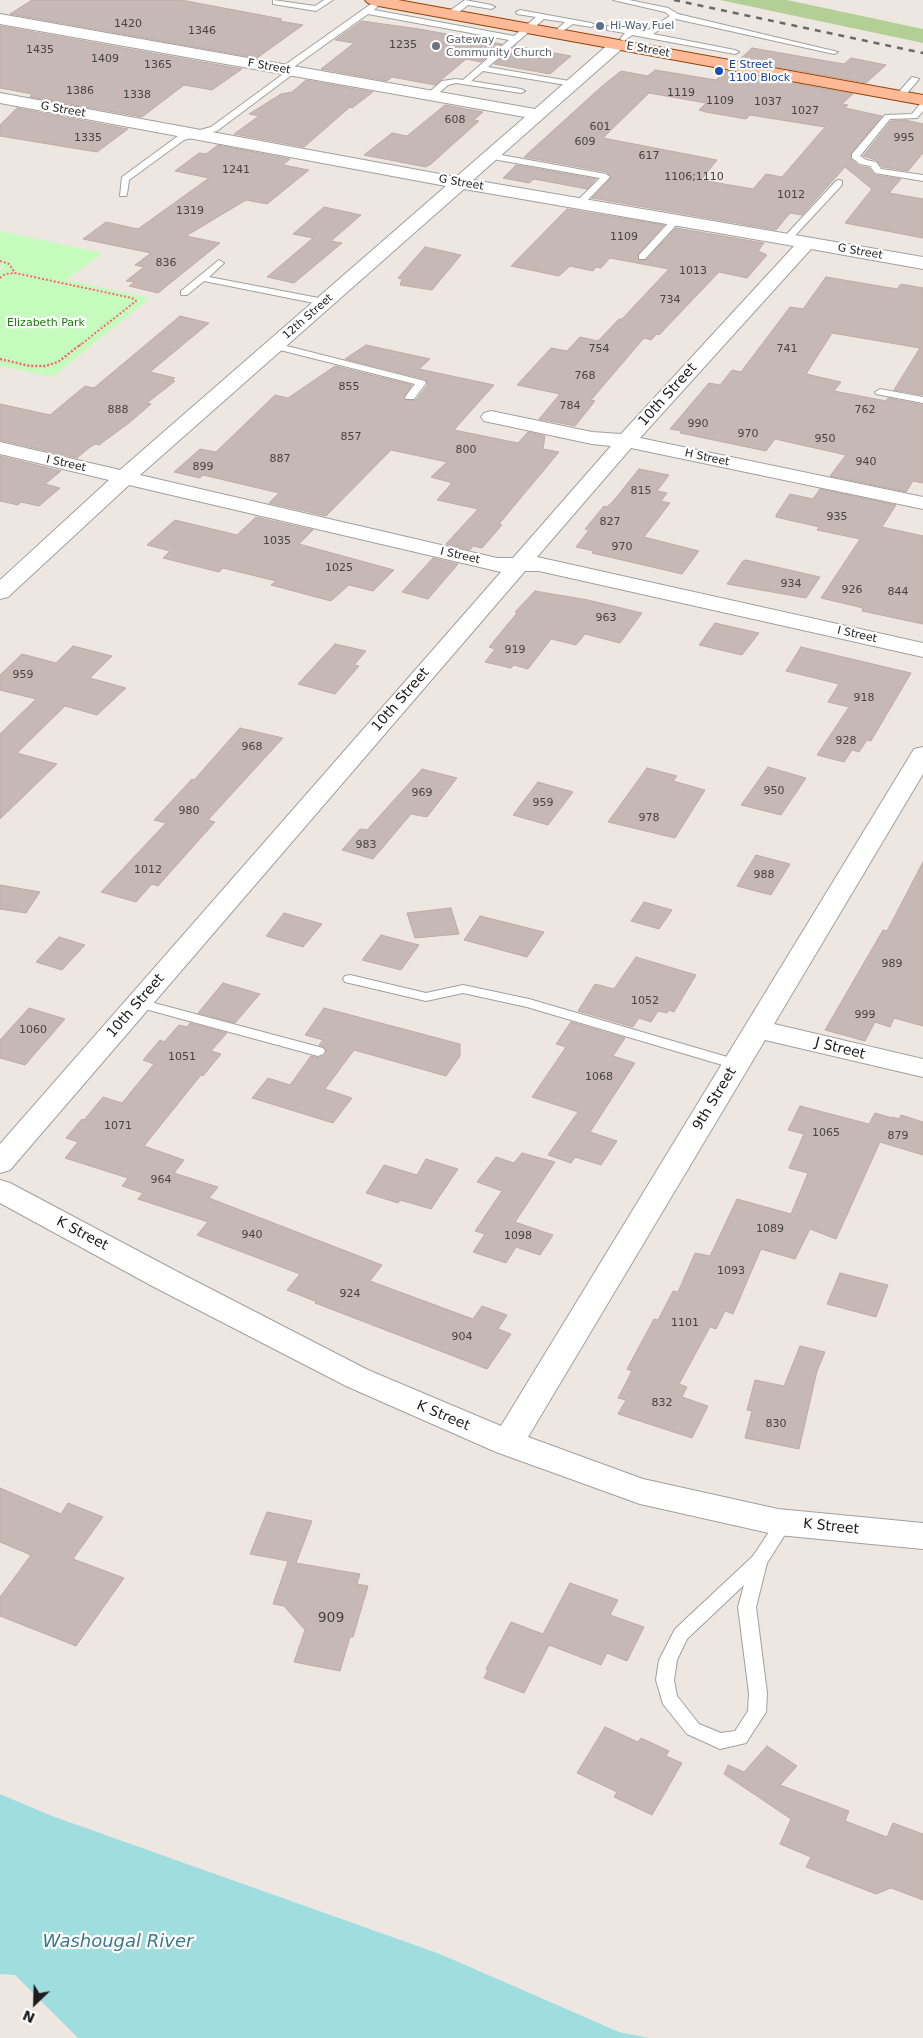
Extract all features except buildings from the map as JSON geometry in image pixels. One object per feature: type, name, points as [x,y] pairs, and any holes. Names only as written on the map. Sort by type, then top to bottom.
[{"type":"main road","name":"E Street","points":[[374,4],[451,14],[522,33],[557,33],[923,100]]},
{"type":"street","name":"F Street","points":[[0,19],[537,114]]},
{"type":"street","name":"12th Street","points":[[0,592],[125,477],[618,44]]},
{"type":"street","name":"G Street","points":[[0,98],[460,183],[923,263]]},
{"type":"street","name":"10th Street","points":[[0,1163],[626,442],[797,240]]},
{"type":"street","name":"H Street","points":[[491,417],[592,438],[626,442],[923,503]]},
{"type":"street","name":"I Street","points":[[0,448],[497,565],[539,564],[923,650]]},
{"type":"street","name":"9th Street","points":[[508,1444],[923,754]]},
{"type":"street","name":"J Street","points":[[757,1029],[923,1068]]},
{"type":"street","name":"K Street","points":[[0,1190],[165,1279],[357,1378],[508,1444],[640,1491],[785,1522],[923,1536]]},
{"type":"lane","points":[[276,2],[316,9],[329,0]]},
{"type":"lane","points":[[617,0],[668,10],[675,16],[834,52]]},
{"type":"lane","points":[[451,14],[464,1],[492,7]]},
{"type":"lane","points":[[123,194],[125,179],[181,138],[214,129],[374,4],[522,33]]},
{"type":"lane","points":[[520,12],[591,25]]},
{"type":"lane","points":[[466,81],[542,16]]},
{"type":"lane","points":[[646,35],[675,16]]},
{"type":"lane","points":[[557,33],[571,21]]},
{"type":"lane","points":[[610,28],[735,52]]},
{"type":"lane","points":[[618,44],[630,32]]},
{"type":"lane","points":[[481,68],[572,84]]},
{"type":"lane","points":[[900,96],[915,79]]},
{"type":"lane","points":[[431,95],[445,83],[466,81],[521,91]]},
{"type":"lane","points":[[923,106],[914,116],[888,117],[855,156],[863,162],[873,164],[878,171],[923,178]]},
{"type":"lane","points":[[490,156],[606,177],[580,203]]},
{"type":"lane","name":"10th Street","points":[[797,240],[839,183]]},
{"type":"lane","points":[[642,257],[676,220]]},
{"type":"lane","points":[[184,293],[219,264]]},
{"type":"lane","points":[[202,278],[324,302]]},
{"type":"lane","points":[[275,346],[421,383],[410,397]]},
{"type":"lane","points":[[880,392],[923,400]]},
{"type":"lane","points":[[350,979],[426,997],[462,989],[529,1003],[736,1064]]},
{"type":"lane","points":[[139,1003],[318,1051]]},
{"type":"lane","points":[[759,1561],[747,1607],[758,1693],[757,1712],[740,1738],[720,1740],[693,1729],[669,1699],[665,1680],[668,1660],[681,1634],[759,1561],[785,1522]]},
{"type":"path","points":[[0,261],[9,264],[15,273]]},
{"type":"path","points":[[0,278],[5,274],[15,273],[136,300],[58,362],[45,366],[30,366],[0,359]]},
{"type":"green space","points":[[720,0],[787,0],[923,29],[923,43]]},
{"type":"green space","name":"Elizabeth Park","points":[[0,231],[102,253],[66,280],[150,298],[52,377],[0,366],[0,270],[4,267],[0,266]]},
{"type":"water","name":"Washougal River","points":[[0,1794],[52,1816],[440,1954],[619,2032],[649,2038],[78,2038],[15,1975],[0,1974]]},
{"type":"railway","points":[[674,0],[923,53]]},
{"type":"place","name":"Hi-Way Fuel","points":[[600,26]]},
{"type":"place","name":"Gateway Community Church","points":[[436,46]]},
{"type":"place","name":"E Street 1100 Block","points":[[719,71]]}]
